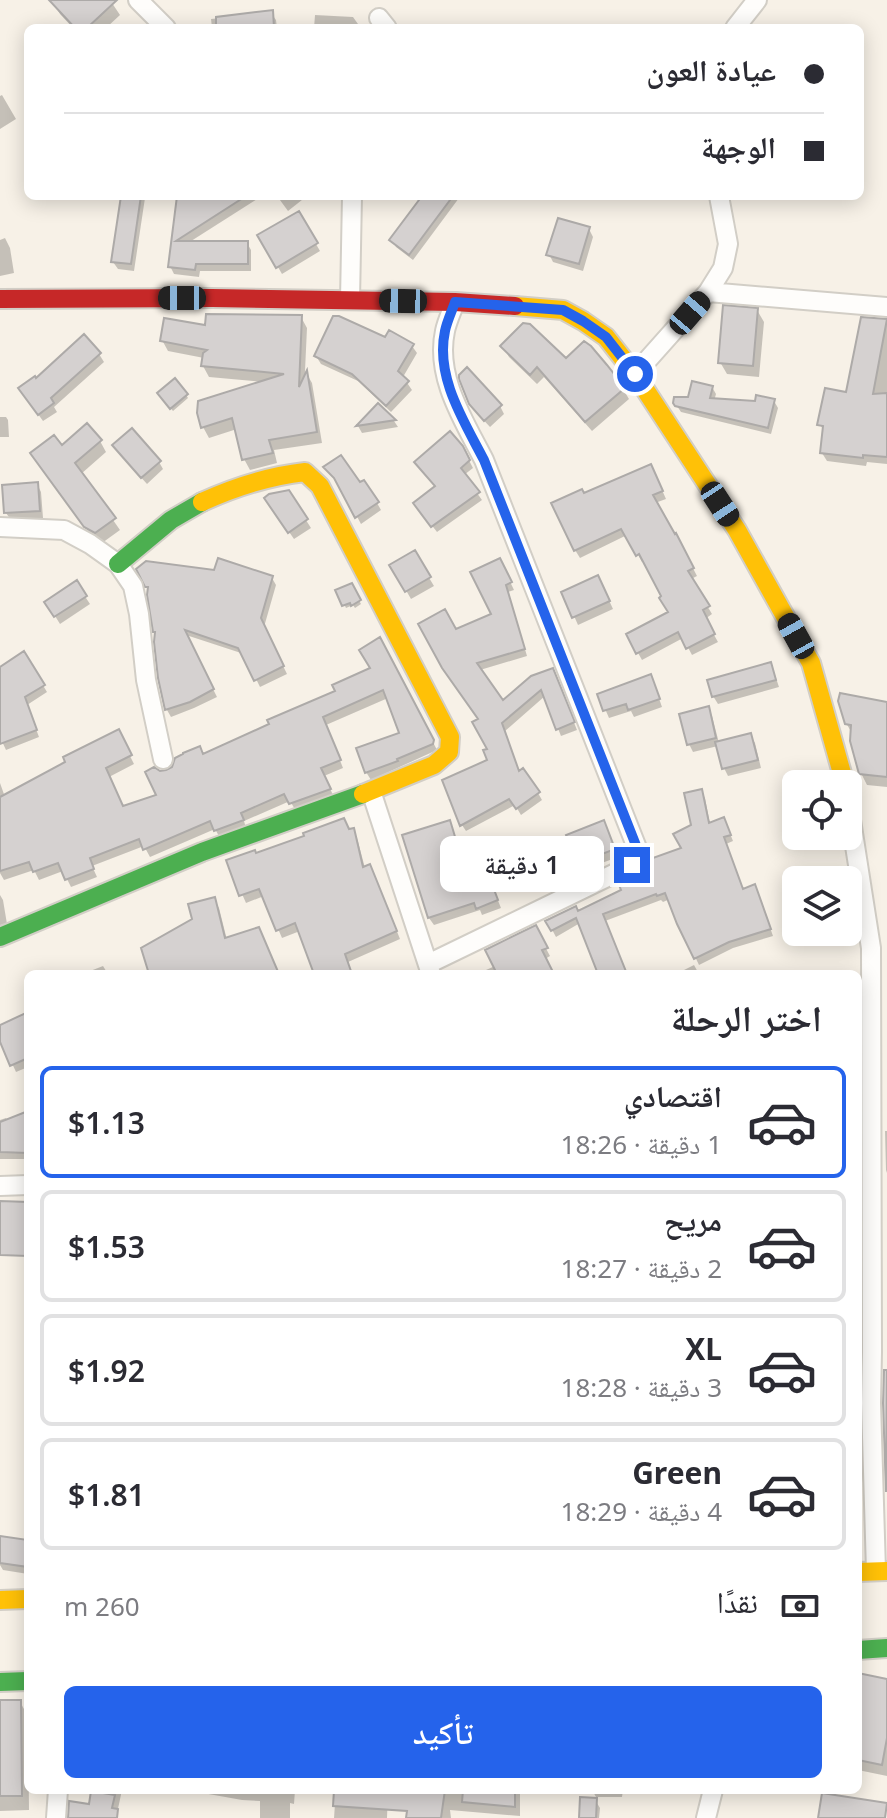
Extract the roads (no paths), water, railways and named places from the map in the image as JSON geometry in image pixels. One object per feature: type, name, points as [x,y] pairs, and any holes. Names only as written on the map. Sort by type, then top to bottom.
[{"type":"street","points":[[138,0],[162,24]]},
{"type":"street","points":[[738,24],[757,0]]},
{"type":"street","points":[[350,300],[352,200]]},
{"type":"street","points":[[635,374],[708,292],[723,268],[728,244],[720,200]]},
{"type":"street","points":[[708,292],[887,307]]},
{"type":"street","points":[[0,299],[455,302],[563,310],[583,321],[606,337],[635,374],[737,530],[811,663],[841,770]]},
{"type":"street","points":[[371,791],[429,969],[638,860],[639,853],[484,460],[452,398],[444,366],[444,344],[455,302]]},
{"type":"street","points":[[0,937],[202,852],[371,791],[434,765],[449,752],[450,737],[320,486],[305,472],[285,474],[215,495],[173,519],[118,564]]},
{"type":"street","points":[[0,527],[64,530],[118,564],[133,586],[146,680],[163,759]]},
{"type":"street","points":[[856,850],[871,948],[878,1033],[864,1074],[872,1352],[879,1399],[874,1571]]},
{"type":"street","points":[[0,1186],[24,1185]]},
{"type":"street","points":[[0,1600],[24,1599]]},
{"type":"street","points":[[862,1650],[887,1648]]},
{"type":"street","points":[[0,1682],[24,1681]]},
{"type":"street","points":[[56,1818],[58,1794]]},
{"type":"street","points":[[706,1818],[712,1794]]}]
